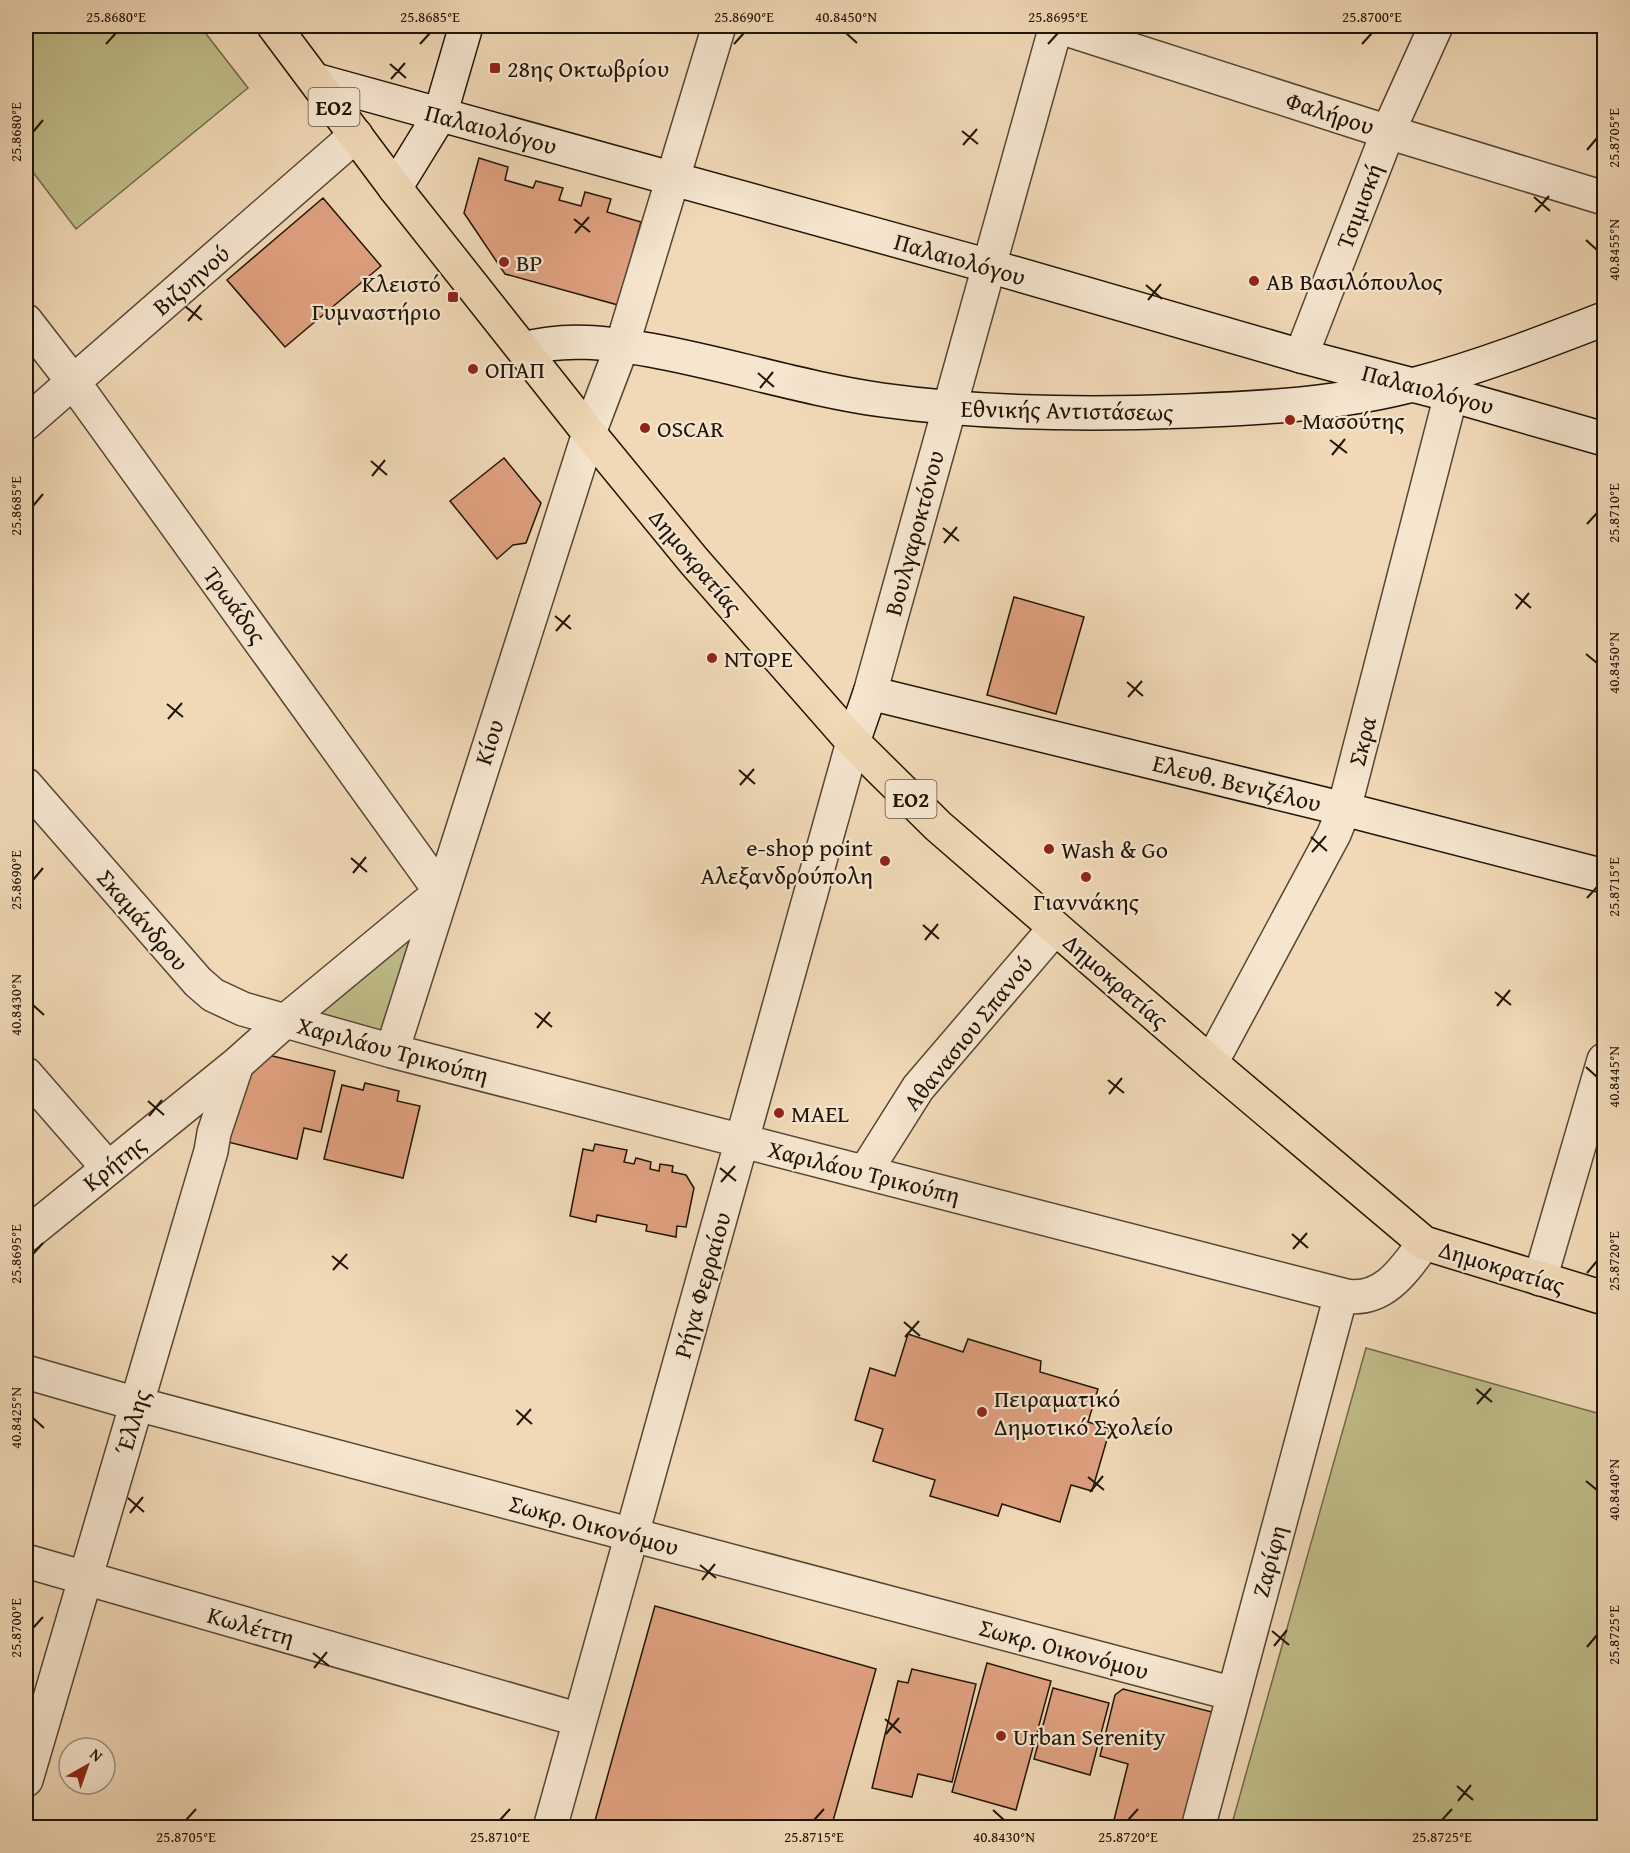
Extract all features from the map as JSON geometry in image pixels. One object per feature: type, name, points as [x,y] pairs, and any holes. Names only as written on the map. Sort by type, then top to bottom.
[{"type":"main road","name":"Δημοκρατίας","points":[[274,26],[395,188],[589,433],[694,561],[854,742],[938,826],[1211,1064],[1424,1243],[1605,1298]]},
{"type":"street","points":[[395,188],[440,115],[466,26]]},
{"type":"street","name":"Κίου","points":[[392,1051],[589,433],[622,346],[719,26]]},
{"type":"street","name":"Φαλήρου","points":[[1056,26],[1388,132],[1605,198]]},
{"type":"street","name":"Βουλγαροκτόνου","points":[[854,742],[870,693],[1056,26]]},
{"type":"street","name":"Τσιμισκή","points":[[1302,356],[1388,132],[1436,26]]},
{"type":"street","name":"Παλαιολόγου","points":[[315,80],[1605,439]]},
{"type":"street","name":"Βιζυηνού","points":[[26,423],[356,135]]},
{"type":"street","name":"Εθνικής Αντιστάσεως","points":[[524,349],[540,344],[564,342],[622,346],[686,357],[852,395],[948,409],[1074,413],[1253,409],[1291,406],[1414,385],[1515,353],[1605,319]]},
{"type":"street","name":"Τρωάδος","points":[[26,321],[74,383],[441,892]]},
{"type":"street","name":"Σκρα","points":[[1211,1064],[1334,834],[1344,809],[1451,395]]},
{"type":"street","name":"Ελευθ. Βενιζέλου","points":[[870,693],[1344,809],[1605,876]]},
{"type":"street","name":"Ρήγα Φερραίου","points":[[550,1827],[854,742]]},
{"type":"street","name":"Σκαμάνδρου","points":[[26,785],[198,982],[225,1002],[284,1022]]},
{"type":"street","name":"Κρήτης","points":[[26,1235],[237,1064],[284,1022],[441,892]]},
{"type":"street","name":"Αθανασιου Σπανού","points":[[865,1172],[918,1088],[1055,928]]},
{"type":"street","name":"Χαριλάου Τρικούπη","points":[[284,1022],[1350,1297],[1366,1296],[1384,1288],[1403,1271],[1424,1243]]},
{"type":"street","points":[[1540,1279],[1605,1060]]},
{"type":"street","name":"Έλλης","points":[[26,1779],[212,1151],[214,1134],[237,1064]]},
{"type":"street","points":[[26,1074],[108,1168]]},
{"type":"street","name":"Ζαρίφη","points":[[1198,1827],[1341,1295]]},
{"type":"street","name":"Σωκρ. Οικονόμου","points":[[26,1372],[137,1404],[1234,1694]]},
{"type":"street","name":"Κωλέττη","points":[[26,1562],[580,1720]]},
{"type":"shaded area","points":[[26,26],[200,26],[248,88],[76,229],[26,163]]},
{"type":"shaded area","points":[[417,925],[385,1039],[310,1015]]},
{"type":"shaded area","points":[[1366,1348],[1604,1415],[1604,1827],[1231,1827]]},
{"type":"building","points":[[479,158],[508,167],[505,180],[533,188],[536,181],[563,188],[559,200],[581,206],[585,192],[611,199],[607,212],[641,222],[618,305],[505,274],[464,213]]},
{"type":"building","points":[[323,198],[381,266],[285,347],[227,280]]},
{"type":"building","points":[[504,458],[541,503],[526,543],[513,545],[497,559],[450,501]]},
{"type":"building","points":[[1014,597],[1084,617],[1056,714],[987,695]]},
{"type":"building","points":[[260,1053],[335,1071],[321,1132],[304,1128],[297,1159],[228,1142],[247,1067]]},
{"type":"building","points":[[365,1083],[399,1091],[397,1101],[420,1106],[403,1178],[324,1159],[342,1085],[363,1090]]},
{"type":"building","points":[[595,1144],[627,1150],[624,1162],[634,1164],[636,1158],[651,1162],[650,1169],[659,1171],[660,1164],[673,1166],[672,1172],[686,1175],[694,1188],[686,1227],[677,1226],[676,1237],[646,1231],[647,1225],[597,1215],[596,1222],[570,1216],[583,1149],[593,1151]]},
{"type":"building","points":[[908,1334],[963,1352],[968,1339],[1041,1361],[1040,1372],[1098,1389],[1088,1422],[1110,1429],[1092,1491],[1071,1485],[1060,1522],[1002,1504],[998,1516],[930,1496],[935,1480],[873,1461],[883,1429],[855,1420],[870,1368],[895,1376]]},
{"type":"building","points":[[655,1606],[876,1669],[831,1828],[593,1828]]},
{"type":"building","name":"Urban Serenity","points":[[987,1663],[1051,1681],[1016,1810],[952,1792]]},
{"type":"building","points":[[912,1669],[976,1684],[952,1782],[918,1774],[912,1797],[872,1788],[898,1681],[908,1683]]},
{"type":"building","points":[[1053,1688],[1109,1703],[1090,1775],[1034,1759]]},
{"type":"building","points":[[1123,1689],[1212,1712],[1184,1828],[1112,1828],[1128,1764],[1100,1756],[1115,1695]]},
{"type":"place","name":"28ης Οκτωβρίου","points":[[495,68]]},
{"type":"place","name":"BP","points":[[504,262]]},
{"type":"place","name":"ΑΒ Βασιλόπουλος","points":[[1254,281]]},
{"type":"place","name":"Κλειστό Γυμναστήριο","points":[[453,297]]},
{"type":"place","name":"ΟΠΑΠ","points":[[473,369]]},
{"type":"place","name":"Μασούτης","points":[[1290,420]]},
{"type":"place","name":"OSCAR","points":[[645,428]]},
{"type":"place","name":"ΝΤΟΡΕ","points":[[712,658]]},
{"type":"place","name":"Wash & Go","points":[[1049,849]]},
{"type":"place","name":"e-shop point Αλεξανδρούπολη","points":[[885,861]]},
{"type":"place","name":"Γιαννάκης","points":[[1086,877]]},
{"type":"place","name":"MAEL","points":[[779,1113]]},
{"type":"place","name":"Πειραματικό Δημοτικό Σχολείο","points":[[982,1412]]},
{"type":"place","name":"Urban Serenity","points":[[1001,1736]]}]
